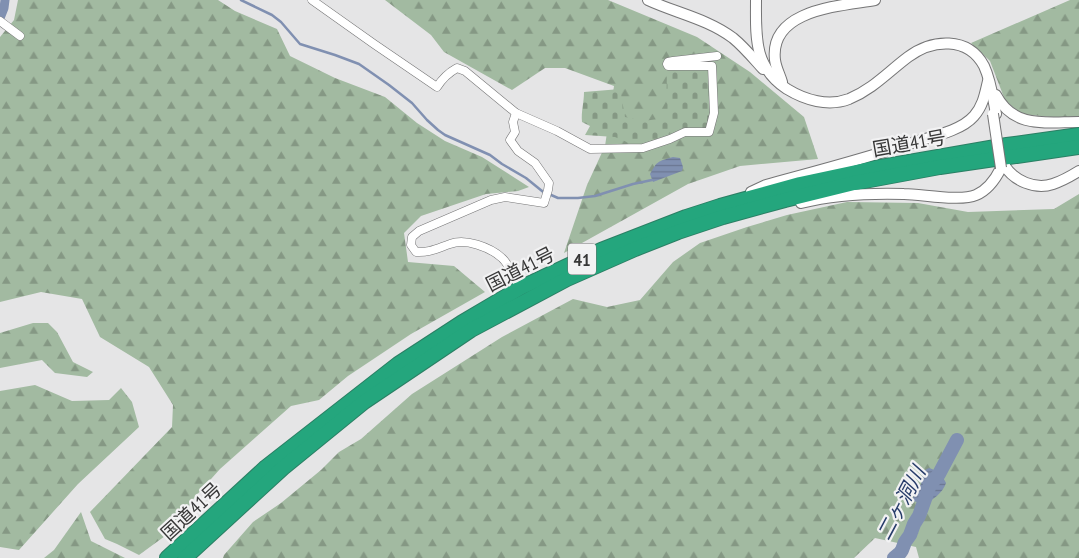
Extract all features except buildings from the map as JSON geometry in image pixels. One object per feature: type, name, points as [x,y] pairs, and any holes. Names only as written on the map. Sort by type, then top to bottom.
[{"type":"highway","name":"国道41号","points":[[184,558],[283,468],[364,402],[472,330],[575,275],[722,212],[800,184],[876,168],[1007,145],[1079,135]]},
{"type":"highway","name":"国道41号","points":[[167,558],[266,467],[398,364],[461,322],[520,288],[601,250],[686,217],[785,200],[940,167],[1079,147]]},
{"type":"main road","points":[[648,0],[717,28],[733,38],[763,69],[784,87],[809,100],[833,102],[848,99],[869,89],[909,56],[928,46],[942,43],[957,44],[972,52],[983,64],[1002,105],[1009,112],[1022,119],[1035,122],[1079,122]]},
{"type":"main road","points":[[756,0],[762,48],[773,77]]},
{"type":"main road","points":[[758,15],[760,0]]},
{"type":"main road","points":[[784,87],[775,61],[775,51],[776,43],[788,25],[810,12],[875,0]]},
{"type":"main road","points":[[722,212],[779,208],[810,201],[854,196],[902,194],[962,198],[975,196],[992,184],[1002,166],[988,78]]},
{"type":"main road","points":[[722,212],[766,186],[896,149],[963,125],[973,118],[981,107],[986,95],[988,78]]},
{"type":"main road","points":[[1002,166],[1015,177],[1028,184],[1041,186],[1065,179],[1079,171]]},
{"type":"street","points":[[312,0],[437,87],[451,71],[457,68],[464,71],[516,113],[557,131],[590,149],[643,148],[685,132],[709,132],[714,113],[712,66],[668,66],[667,64],[673,61],[716,56]]},
{"type":"street","points":[[3,23],[20,36]]},
{"type":"street","points":[[516,113],[513,122],[515,132],[510,140],[518,151],[536,163],[549,182],[544,203],[505,197],[491,200],[419,231],[412,237],[411,245],[416,252],[424,253],[460,242],[470,242],[492,250],[502,258],[520,288]]},
{"type":"green space","points":[[18,0],[218,0],[235,11],[277,29],[290,56],[335,78],[385,97],[417,123],[445,141],[482,157],[529,187],[518,191],[486,194],[421,216],[404,233],[408,262],[454,266],[485,292],[411,334],[348,376],[319,400],[291,406],[220,469],[194,498],[176,528],[139,555],[105,539],[90,512],[172,427],[173,405],[149,367],[100,337],[82,299],[41,292],[0,302],[0,37],[14,20]]},
{"type":"green space","points":[[385,0],[608,0],[697,37],[750,72],[804,117],[818,159],[740,166],[688,184],[564,253],[587,185],[605,146],[614,86],[565,68],[545,68],[512,90],[444,52],[431,35]]},
{"type":"green space","points":[[1070,0],[1079,0],[1079,116],[1070,119],[1021,114],[1005,100],[990,61],[971,43]]},
{"type":"green space","points":[[667,69],[708,69],[709,105],[711,112],[707,116],[707,126],[705,128],[672,129],[666,137],[629,143],[615,137],[585,135],[590,126],[582,122],[584,92],[620,89],[625,117],[643,121],[666,118]]},
{"type":"green space","points":[[1079,194],[1079,558],[919,558],[916,547],[875,538],[854,558],[223,558],[253,522],[281,503],[321,470],[339,452],[361,439],[412,394],[502,337],[573,299],[607,307],[640,300],[673,262],[700,243],[787,215],[847,202],[918,203],[968,212],[1054,209]]},
{"type":"green space","points":[[33,323],[48,323],[57,332],[73,362],[93,372],[87,377],[55,373],[42,360],[0,368],[0,333]]},
{"type":"green space","points":[[35,385],[72,401],[109,400],[121,388],[132,402],[139,427],[78,484],[19,550],[0,547],[0,391]]},
{"type":"green space","points":[[81,512],[91,541],[125,558],[44,558],[54,550]]},
{"type":"water","points":[[673,157],[680,158],[683,167],[682,171],[653,182],[650,174],[657,164]]},
{"type":"water","points":[[929,468],[935,470],[946,483],[940,493],[924,505],[912,499],[921,484],[923,473]]},
{"type":"waterway","points":[[0,18],[5,0]]},
{"type":"waterway","points":[[241,0],[272,15],[281,22],[300,44],[359,64],[412,103],[427,120],[445,135],[490,155],[526,178],[542,191],[558,198],[578,198],[595,196],[652,180]]},
{"type":"waterway","name":"二ヶ洞川","points":[[894,558],[902,550],[919,516],[930,485],[939,474],[957,440]]}]
